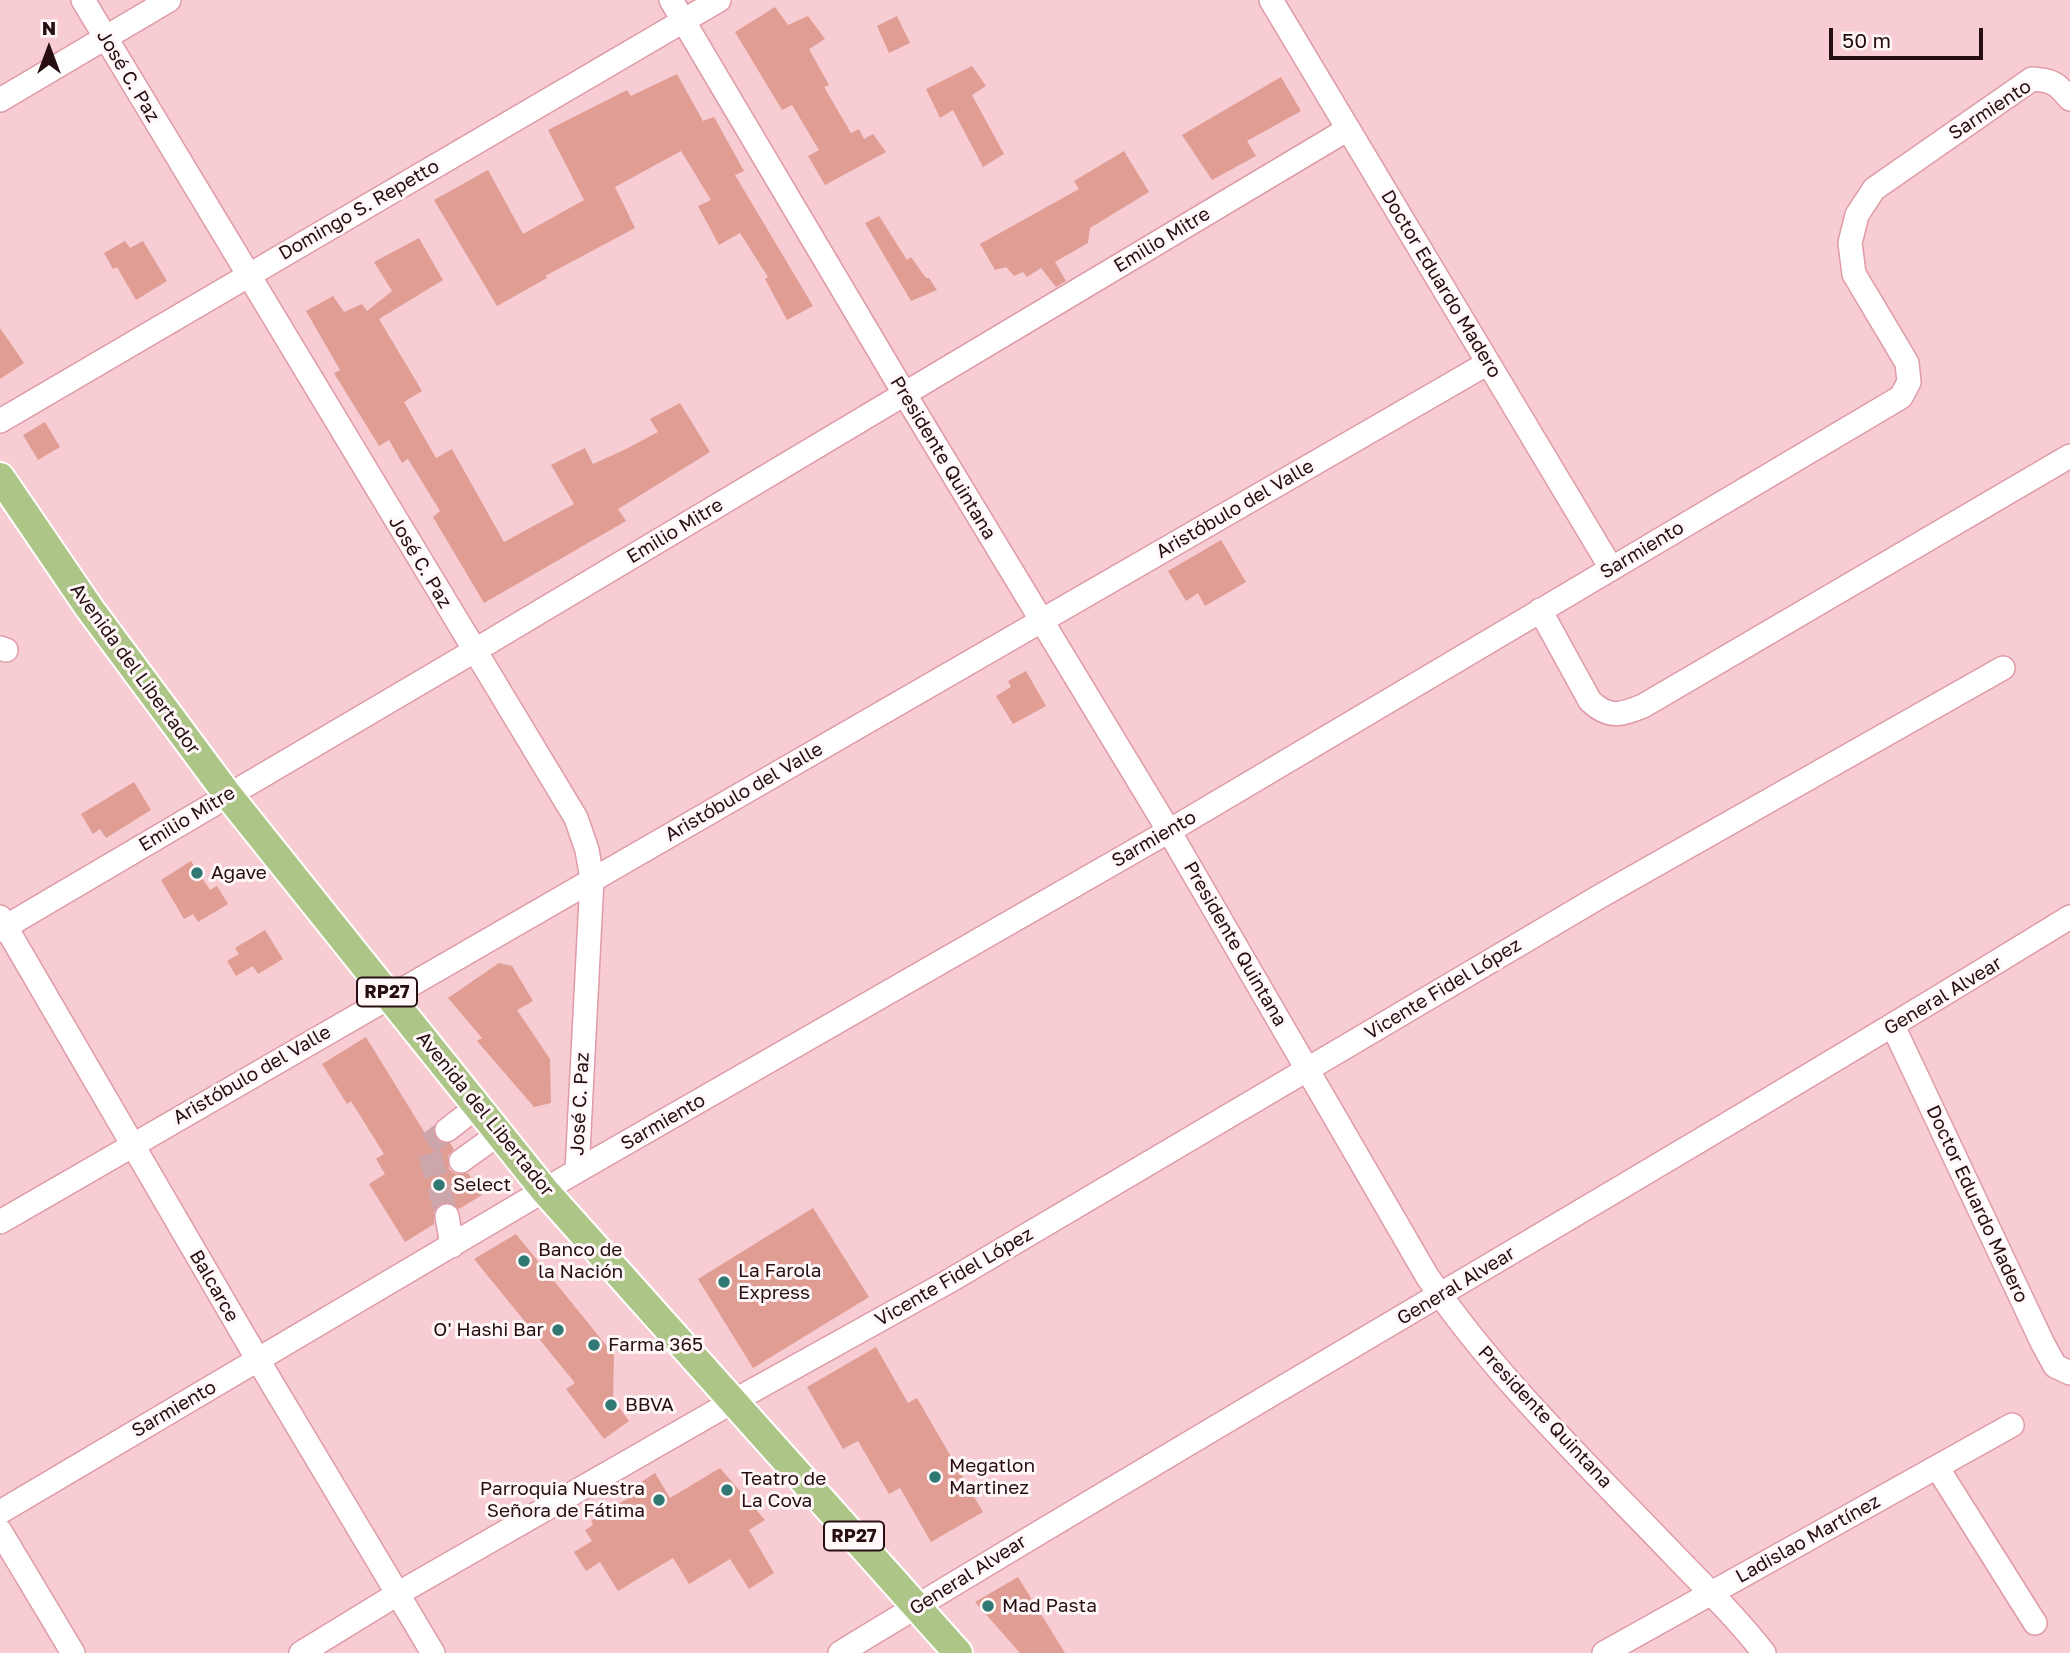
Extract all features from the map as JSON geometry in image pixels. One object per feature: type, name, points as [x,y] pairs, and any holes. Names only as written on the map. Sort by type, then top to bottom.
[{"type":"main road","name":"Avenida del Libertador","points":[[0,477],[90,609],[228,795],[545,1191],[958,1653]]},
{"type":"street","name":"José C. Paz","points":[[83,0],[576,818],[587,850],[592,879],[577,1171]]},
{"type":"street","points":[[0,100],[169,0]]},
{"type":"street","name":"Presidente Quintana","points":[[671,0],[904,393],[1169,831],[1440,1295],[1472,1338],[1516,1389],[1710,1592],[1764,1653]]},
{"type":"street","name":"Domingo S. Repetto","points":[[0,421],[719,0]]},
{"type":"street","name":"Doctor Eduardo Madero","points":[[1271,0],[1611,568]]},
{"type":"street","name":"Sarmiento","points":[[0,1512],[577,1171],[1169,831],[1901,397],[1909,382],[1907,363],[1854,274],[1850,243],[1857,215],[1874,189],[2032,79],[2046,80],[2057,85],[2070,99]]},
{"type":"street","name":"Emilio Mitre","points":[[2,924],[474,651],[1348,130]]},
{"type":"street","name":"Aristóbulo del Valle","points":[[0,1222],[1488,363]]},
{"type":"street","points":[[1540,610],[1590,701],[1599,710],[1611,714],[1625,713],[1643,706],[2070,456]]},
{"type":"street","name":"Vicente Fidel López","points":[[301,1653],[399,1593],[946,1283],[1604,894],[2003,668]]},
{"type":"street","name":"General Alvear","points":[[840,1653],[1023,1540],[1893,1026],[2070,917]]},
{"type":"street","name":"Balcarce","points":[[2,924],[433,1653]]},
{"type":"street","name":"Doctor Eduardo Madero","points":[[1893,1026],[2042,1342],[2055,1366],[2070,1373]]},
{"type":"street","points":[[447,1130],[478,1106]]},
{"type":"street","points":[[461,1161],[500,1133]]},
{"type":"street","points":[[447,1216],[452,1246]]},
{"type":"street","name":"Ladislao Martínez","points":[[1604,1653],[2011,1425]]},
{"type":"street","points":[[1937,1467],[2035,1623]]},
{"type":"street","points":[[0,1531],[74,1653]]},
{"type":"building","points":[[775,7],[788,25],[808,16],[825,39],[809,49],[829,85],[824,87],[851,133],[859,129],[864,139],[873,134],[886,152],[825,185],[808,156],[819,150],[792,105],[782,110],[735,32]]},
{"type":"building","points":[[897,16],[910,43],[889,53],[877,26]]},
{"type":"building","points":[[972,66],[986,86],[972,95],[1004,154],[983,167],[953,110],[940,118],[926,89]]},
{"type":"building","points":[[677,74],[703,121],[714,117],[744,171],[735,175],[813,306],[787,320],[765,279],[768,277],[740,233],[719,245],[698,206],[711,200],[681,151],[615,187],[635,228],[545,276],[547,278],[497,306],[434,200],[488,170],[523,234],[584,200],[548,130],[627,90],[631,96]]},
{"type":"building","points":[[1281,77],[1301,111],[1247,141],[1256,156],[1212,180],[1182,135]]},
{"type":"building","points":[[1124,151],[1149,192],[1090,228],[1088,243],[1055,262],[1066,281],[1056,287],[1041,268],[1027,277],[1023,272],[1014,276],[1006,267],[995,270],[980,244],[1079,189],[1074,181]]},
{"type":"building","points":[[879,216],[907,260],[911,257],[937,290],[911,301],[865,223]]},
{"type":"building","points":[[419,238],[443,280],[379,319],[422,391],[404,402],[436,458],[452,449],[504,542],[574,504],[551,465],[585,448],[593,464],[626,449],[658,432],[650,419],[680,403],[710,452],[618,509],[626,521],[484,603],[433,517],[440,511],[408,459],[402,463],[389,440],[379,446],[334,373],[340,370],[306,311],[333,296],[344,312],[362,304],[367,311],[392,291],[374,262]]},
{"type":"building","points":[[125,241],[130,248],[143,241],[167,281],[136,300],[117,267],[113,269],[104,253]]},
{"type":"building","points":[[0,328],[24,363],[0,379]]},
{"type":"building","points":[[45,422],[60,447],[38,460],[23,435]]},
{"type":"building","points":[[1221,540],[1246,582],[1205,606],[1198,593],[1186,601],[1168,571]]},
{"type":"building","points":[[1026,671],[1046,706],[1013,724],[996,696],[1011,687],[1008,681]]},
{"type":"building","points":[[134,782],[151,810],[106,838],[100,829],[93,834],[81,814]]},
{"type":"building","points":[[191,861],[210,890],[217,886],[228,904],[198,922],[193,914],[184,919],[161,880]]},
{"type":"building","points":[[265,930],[283,959],[258,974],[253,966],[236,976],[227,961],[239,954],[235,948]]},
{"type":"building","points":[[499,963],[512,966],[533,1001],[517,1010],[550,1059],[551,1103],[534,1107],[477,1041],[482,1038],[448,998]]},
{"type":"building","points":[[366,1037],[431,1143],[437,1140],[450,1143],[454,1149],[448,1156],[449,1169],[456,1174],[468,1173],[482,1195],[459,1209],[451,1203],[439,1205],[434,1212],[434,1224],[405,1242],[369,1184],[385,1174],[376,1159],[384,1154],[351,1101],[347,1104],[322,1064]]},
{"type":"building","points":[[813,1208],[869,1297],[753,1368],[698,1279]]},
{"type":"building","points":[[516,1234],[614,1355],[613,1399],[629,1421],[604,1439],[566,1389],[575,1383],[474,1259]]},
{"type":"building","points":[[876,1347],[908,1403],[917,1398],[983,1512],[931,1542],[900,1488],[889,1494],[858,1441],[843,1449],[807,1387]]},
{"type":"building","points":[[720,1468],[765,1520],[749,1530],[774,1573],[749,1589],[730,1559],[689,1584],[673,1558],[618,1591],[600,1562],[586,1571],[574,1552],[592,1541],[585,1530],[593,1525],[591,1521],[638,1492],[635,1486],[655,1473],[670,1498]]},
{"type":"building","points":[[1018,1577],[1065,1653],[1020,1653],[975,1602]]},
{"type":"tunnel","points":[[447,1130],[427,1145],[447,1216]]},
{"type":"place","name":"Agave","points":[[197,873]]},
{"type":"place","name":"Select","points":[[439,1185]]},
{"type":"place","name":"Banco de la Nación","points":[[524,1261]]},
{"type":"place","name":"La Farola Express","points":[[724,1282]]},
{"type":"place","name":"O' Hashi Bar","points":[[558,1330]]},
{"type":"place","name":"Farma 365","points":[[594,1345]]},
{"type":"place","name":"BBVA","points":[[611,1405]]},
{"type":"place","name":"Megatlon Martinez","points":[[935,1477]]},
{"type":"place","name":"Teatro de La Cova","points":[[727,1490]]},
{"type":"place","name":"Parroquia Nuestra Señora de Fátima","points":[[659,1500]]},
{"type":"place","name":"Mad Pasta","points":[[988,1606]]}]
